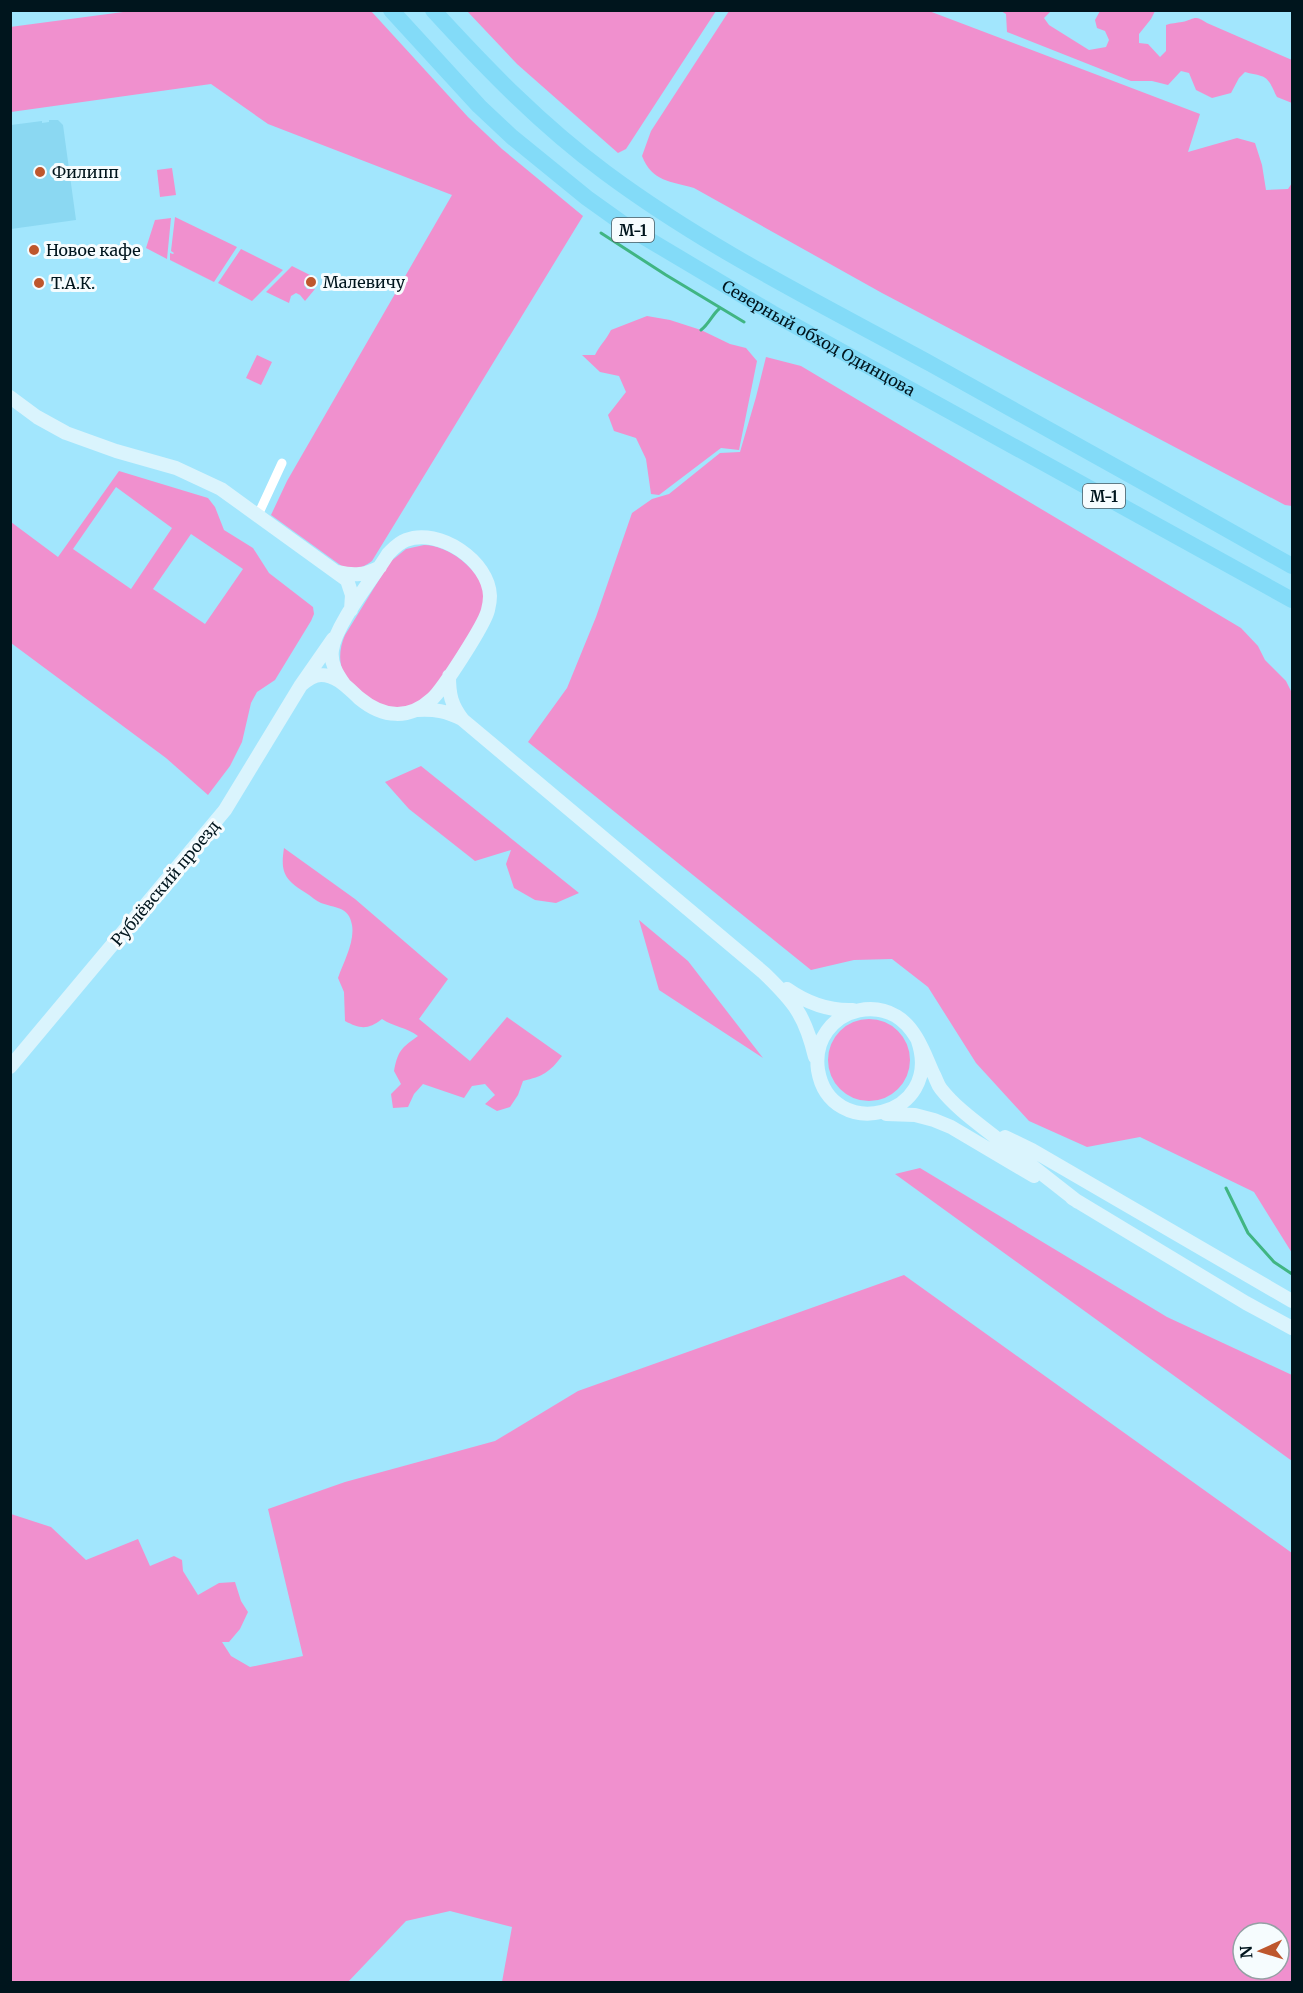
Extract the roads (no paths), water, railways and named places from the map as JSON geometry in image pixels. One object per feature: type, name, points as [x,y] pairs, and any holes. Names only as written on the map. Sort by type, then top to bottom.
[{"type":"highway","name":"Северный обход Одинцова","points":[[391,10],[478,106],[587,198],[629,228],[772,313],[1293,600]]},
{"type":"highway","name":"Северный обход Одинцова","points":[[433,10],[501,84],[533,114],[598,167],[647,202],[787,286],[1293,566]]},
{"type":"street","points":[[10,397],[37,417],[66,433],[87,442],[191,474],[221,489],[347,580],[350,588],[351,611]]},
{"type":"street","points":[[258,515],[282,463]]},
{"type":"street","points":[[344,684],[333,662],[332,651],[336,634],[380,567],[397,545],[408,539],[428,538],[446,543],[477,564],[486,579],[490,595],[488,611],[481,627],[434,697],[417,710]]},
{"type":"street","points":[[336,571],[359,575],[380,567]]},
{"type":"street","name":"Рублёвский проезд","points":[[10,1067],[225,810],[301,685],[336,634]]},
{"type":"street","points":[[301,685],[311,677],[321,675],[332,677],[377,710],[392,715],[417,710],[441,710],[464,720]]},
{"type":"street","points":[[449,676],[449,696],[455,709],[464,720],[764,973],[791,999],[810,1034],[819,1074],[826,1090],[837,1103],[852,1111],[869,1114],[915,1115],[943,1124],[1078,1202],[1226,1292],[1293,1328]]},
{"type":"street","points":[[764,973],[797,997],[809,1002],[842,1010],[870,1009],[895,1016],[909,1026],[939,1087],[960,1109],[1078,1202]]},
{"type":"street","points":[[819,1074],[819,1048],[826,1032],[845,1015],[870,1009]]},
{"type":"street","points":[[878,1114],[887,1112],[902,1103],[918,1083],[922,1066],[918,1041]]},
{"type":"street","points":[[977,1123],[1032,1150],[1293,1301]]},
{"type":"waterway","points":[[601,233],[744,322]]},
{"type":"waterway","points":[[701,330],[719,309]]},
{"type":"waterway","points":[[1226,1188],[1248,1233],[1274,1262],[1292,1274]]},
{"type":"place","name":"Филипп","points":[[40,172]]},
{"type":"place","name":"Новое кафе","points":[[34,250]]},
{"type":"place","name":"Малевичу","points":[[311,282]]},
{"type":"place","name":"Т.А.К.","points":[[39,283]]}]
